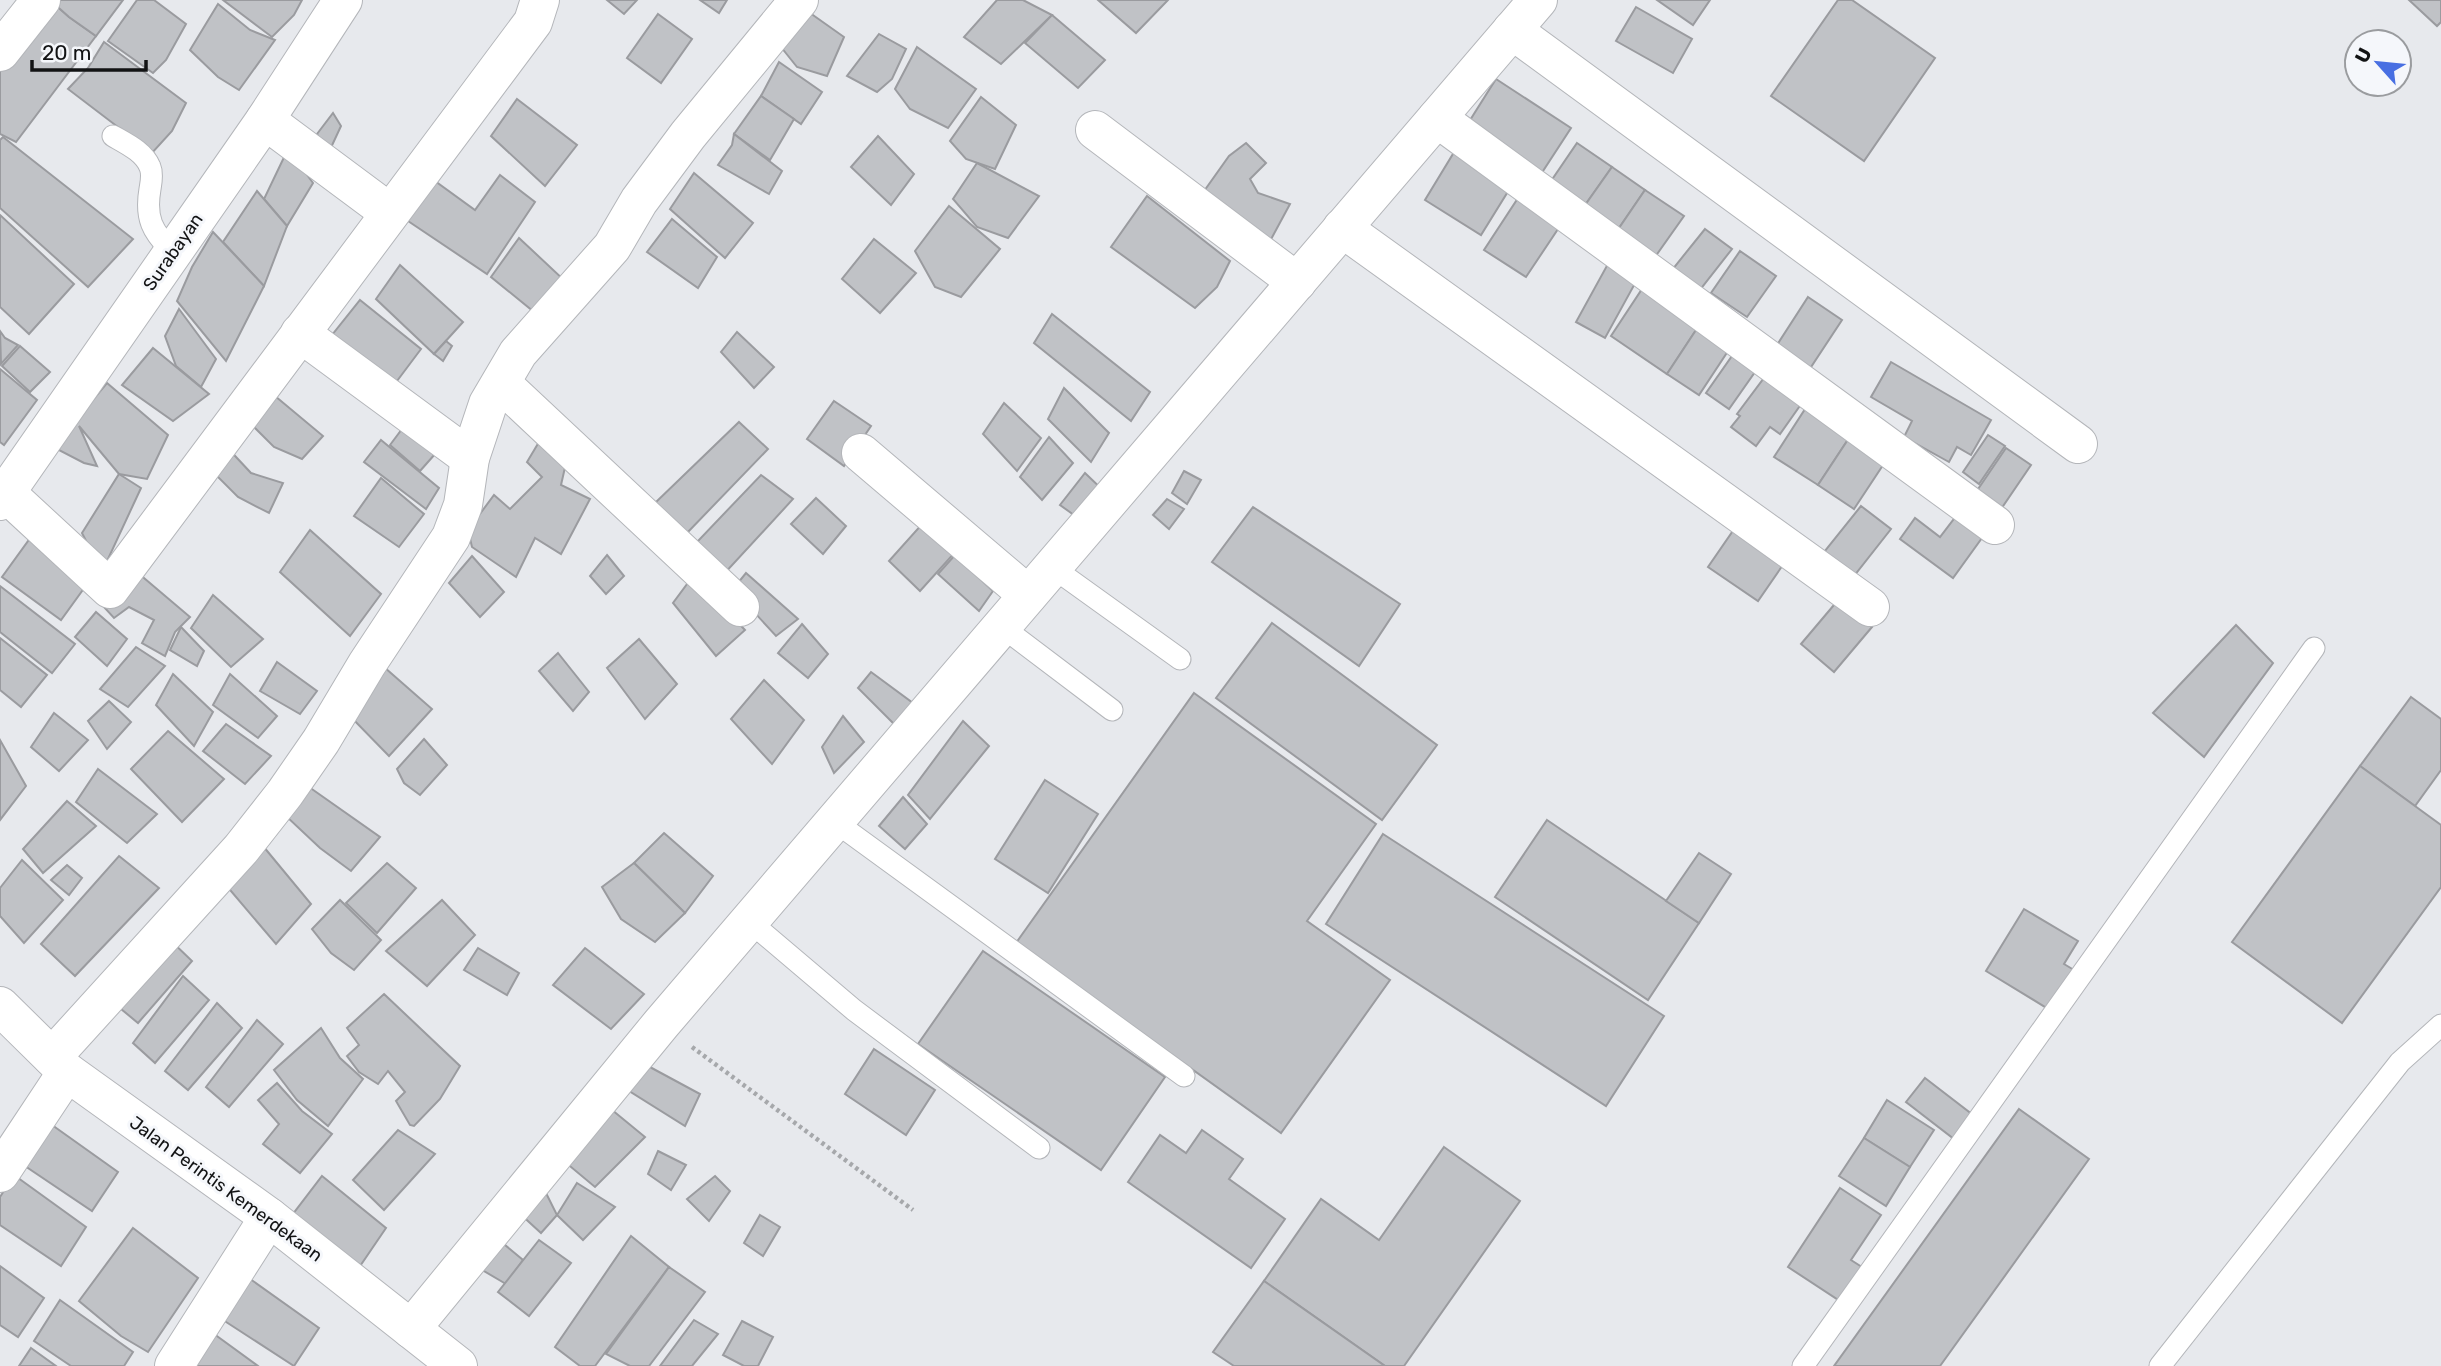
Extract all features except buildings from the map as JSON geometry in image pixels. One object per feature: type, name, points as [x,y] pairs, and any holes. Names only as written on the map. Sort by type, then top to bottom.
[{"type":"street","points":[[0,52],[41,0]]},
{"type":"street","name":"Surabayan","points":[[7,480],[173,252],[265,120],[343,0]]},
{"type":"street","points":[[7,480],[110,589],[533,22],[540,0]]},
{"type":"street","points":[[0,1173],[59,1064],[241,849],[297,776],[451,537],[463,505],[470,458],[488,404],[518,353],[612,247],[639,201],[688,135],[799,0]]},
{"type":"street","points":[[411,1329],[661,1024],[1538,0]]},
{"type":"street","points":[[1512,30],[2078,444]]},
{"type":"street","points":[[1437,118],[1996,525]]},
{"type":"street","points":[[265,120],[390,213]]},
{"type":"street","points":[[1095,130],[1297,282]]},
{"type":"street","points":[[1342,228],[1870,607]]},
{"type":"street","points":[[300,333],[470,458]]},
{"type":"street","points":[[500,383],[740,607]]},
{"type":"street","points":[[861,453],[1028,595]]},
{"type":"street","name":"Jalan Perintis Kemerdekaan","points":[[0,1006],[59,1064],[269,1217],[457,1366]]},
{"type":"street","points":[[174,1366],[269,1217]]},
{"type":"lane","points":[[113,136],[138,151],[151,168],[152,181],[147,209],[151,224],[173,252]]},
{"type":"lane","points":[[1052,567],[1180,659]]},
{"type":"lane","points":[[1001,626],[1112,710]]},
{"type":"lane","points":[[1802,1366],[2314,648]]},
{"type":"lane","points":[[834,821],[1184,1076]]},
{"type":"lane","points":[[749,921],[854,1010],[1039,1148]]},
{"type":"lane","points":[[2160,1366],[2400,1062],[2441,1025]]},
{"type":"path","points":[[661,1024],[913,1210]]}]
